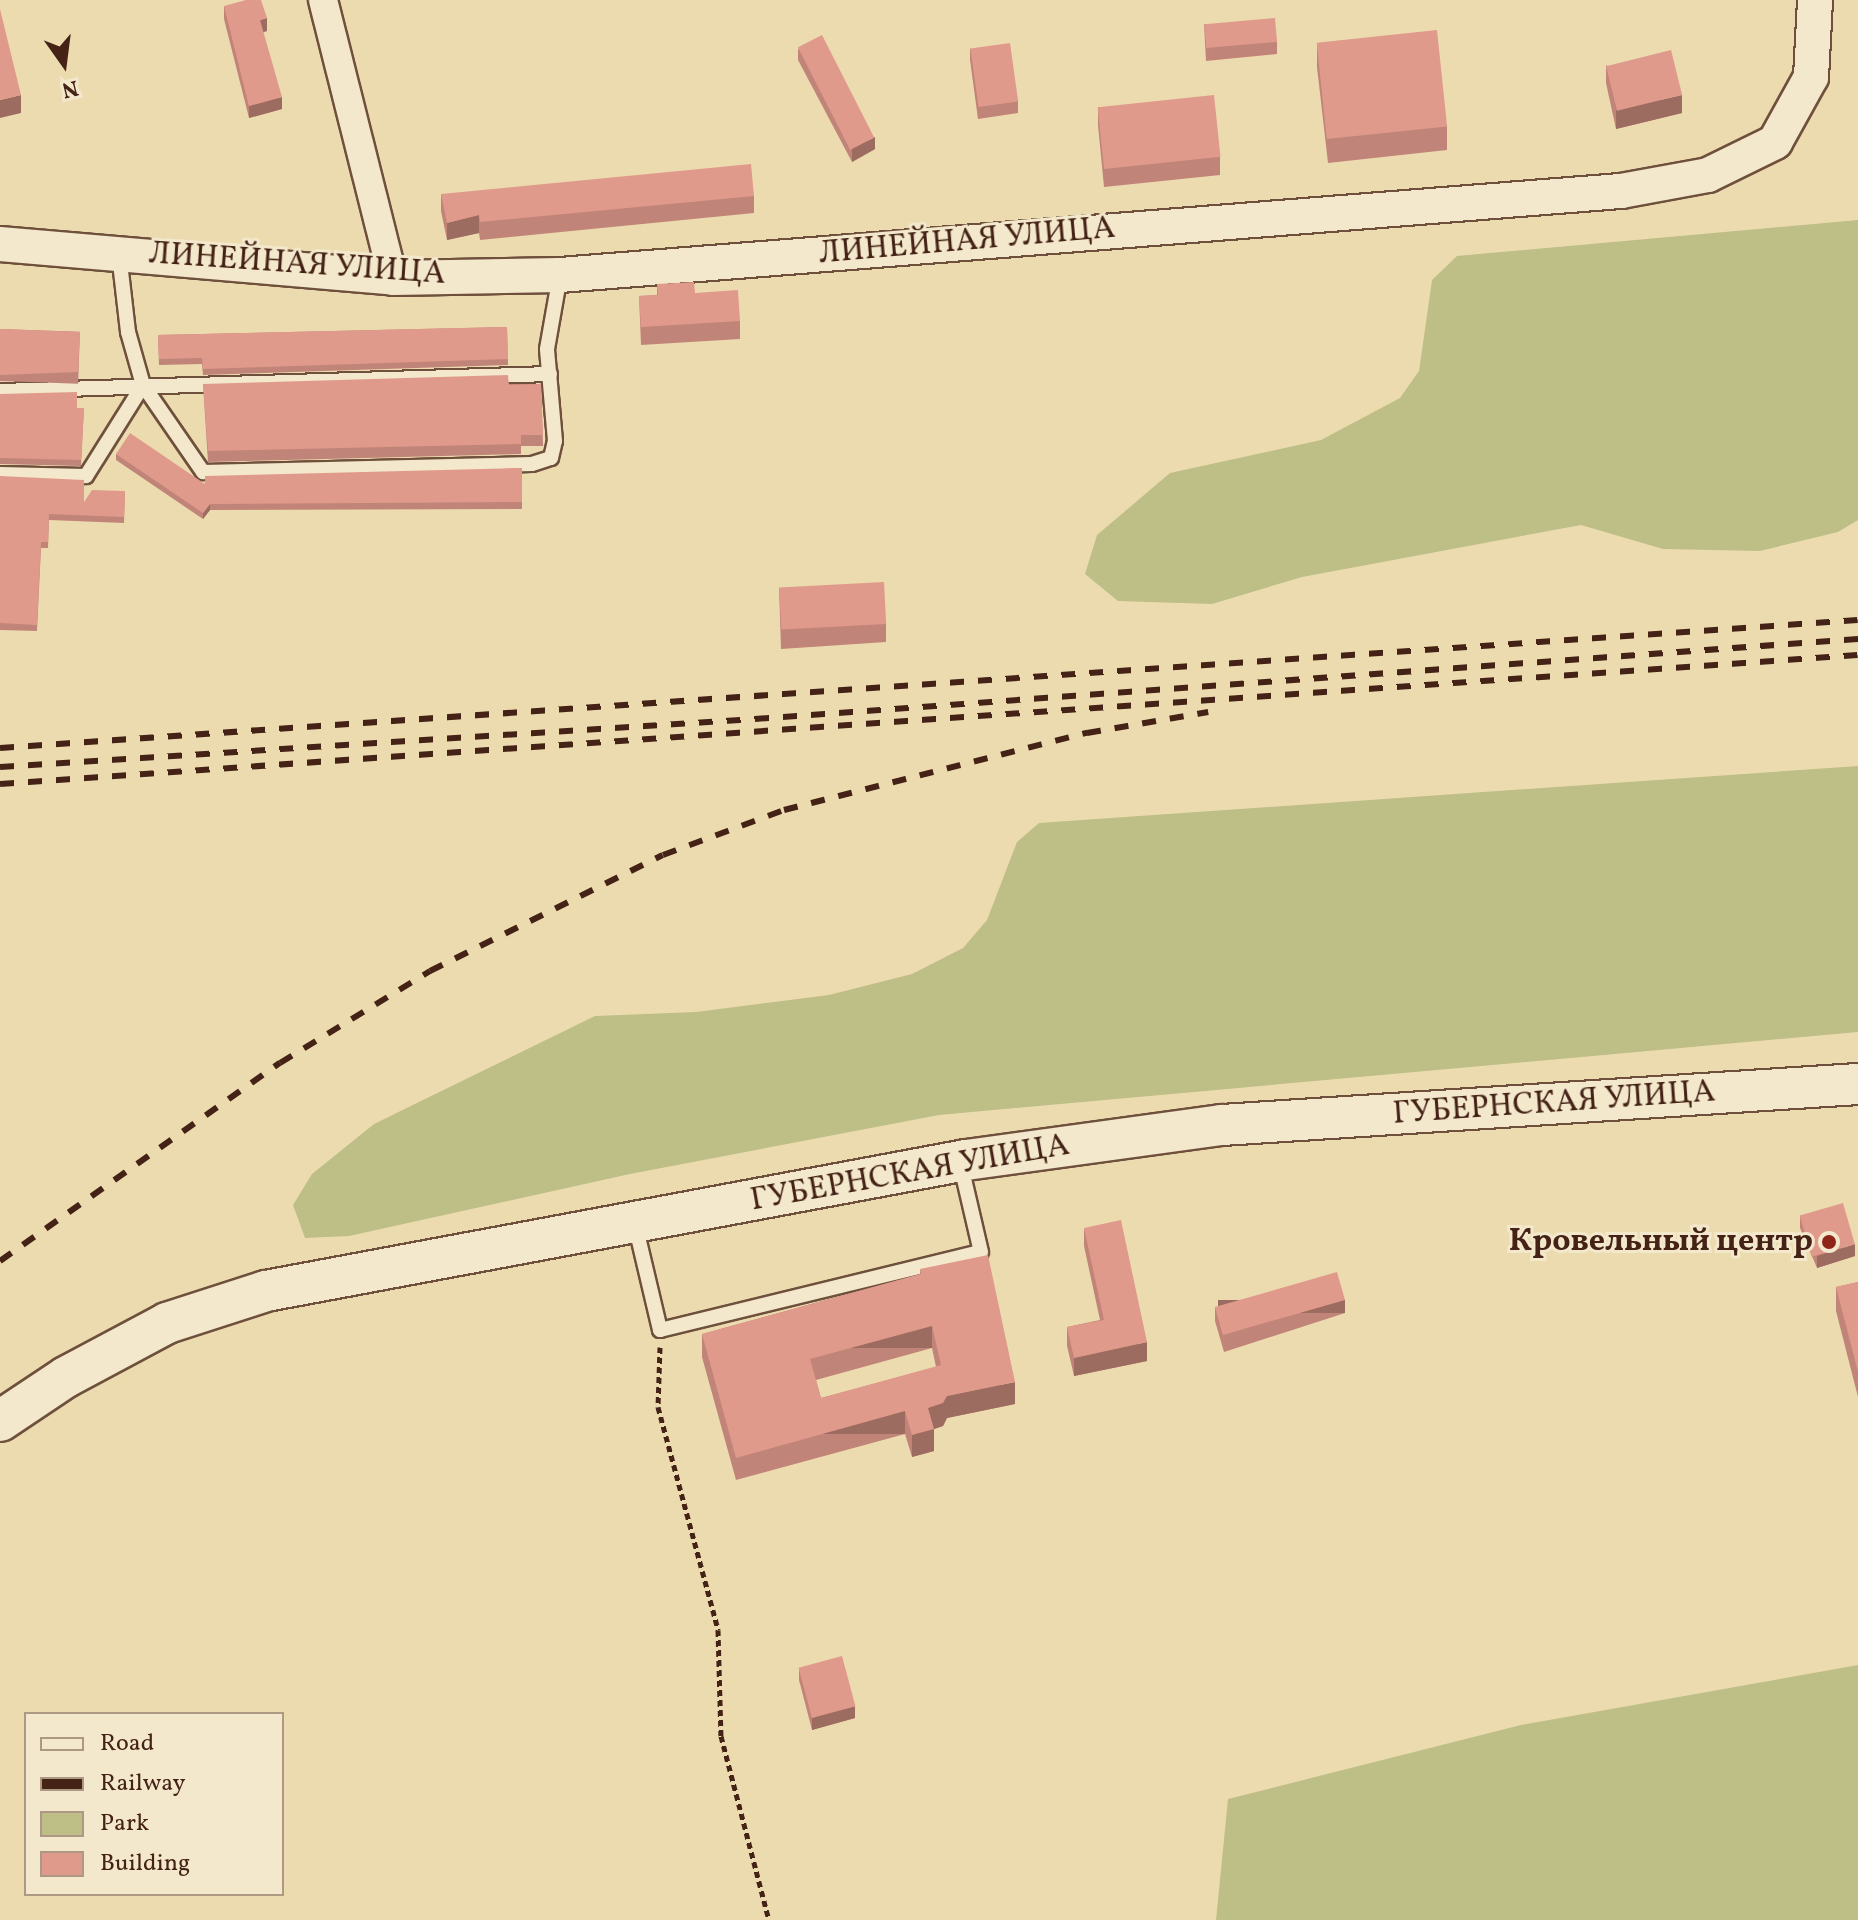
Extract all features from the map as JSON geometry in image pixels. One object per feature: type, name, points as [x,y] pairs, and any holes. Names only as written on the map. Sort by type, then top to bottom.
[{"type":"main road","name":"ГУБЕРНСКАЯ УЛИЦА","points":[[0,1421],[66,1377],[167,1323],[266,1291],[960,1162],[1222,1125],[1858,1084]]},
{"type":"street","points":[[323,0],[393,278]]},
{"type":"street","name":"ЛИНЕЙНАЯ УЛИЦА","points":[[0,244],[393,278],[560,275],[1605,192],[1708,175],[1775,142],[1811,77],[1815,0]]},
{"type":"lane","points":[[119,253],[128,332],[143,385],[203,472],[532,464],[551,458],[555,441],[547,349],[560,275]]},
{"type":"lane","points":[[0,391],[550,374]]},
{"type":"lane","points":[[0,474],[86,476],[143,385]]},
{"type":"lane","points":[[635,1222],[660,1330],[981,1252],[960,1162]]},
{"type":"path","points":[[660,1330],[658,1407],[718,1630],[721,1736],[769,1920]]},
{"type":"green space","points":[[1858,220],[1858,520],[1838,532],[1760,551],[1663,549],[1581,525],[1302,577],[1212,604],[1118,601],[1085,574],[1097,535],[1170,473],[1321,440],[1400,398],[1419,371],[1432,280],[1457,256]]},
{"type":"green space","points":[[1858,766],[1858,1032],[939,1115],[630,1174],[349,1236],[305,1238],[293,1205],[312,1174],[374,1124],[595,1016],[696,1012],[829,995],[912,974],[963,948],[987,920],[1017,842],[1039,823]]},
{"type":"green space","points":[[1858,1665],[1858,1920],[1216,1920],[1228,1799],[1521,1725]]},
{"type":"building","points":[[246,0],[261,0],[267,18],[260,20],[282,97],[249,106],[224,6]]},
{"type":"building","points":[[0,9],[21,95],[0,100]]},
{"type":"building","points":[[1275,18],[1277,42],[1206,48],[1204,24]]},
{"type":"building","points":[[1437,30],[1447,126],[1327,139],[1317,43]]},
{"type":"building","points":[[822,35],[874,137],[850,150],[798,47]]},
{"type":"building","points":[[1010,43],[1018,101],[979,107],[970,49]]},
{"type":"building","points":[[1671,50],[1682,95],[1617,111],[1606,66]]},
{"type":"building","points":[[1214,95],[1220,157],[1104,169],[1098,107]]},
{"type":"building","points":[[751,164],[754,196],[480,222],[479,215],[447,223],[441,194]]},
{"type":"building","points":[[694,282],[695,293],[738,290],[740,321],[641,327],[639,296],[658,295],[657,284]]},
{"type":"building","points":[[507,327],[508,359],[203,369],[202,358],[159,359],[158,335]]},
{"type":"building","points":[[0,329],[80,332],[78,372],[0,375]]},
{"type":"building","points":[[508,375],[509,385],[541,384],[543,435],[521,435],[521,444],[208,451],[203,384]]},
{"type":"building","points":[[77,392],[77,408],[84,408],[81,460],[0,458],[0,394]]},
{"type":"building","points":[[130,433],[205,484],[205,476],[522,468],[522,502],[210,504],[203,513],[116,454]]},
{"type":"building","points":[[0,476],[84,480],[84,502],[92,490],[125,491],[124,517],[49,514],[48,542],[41,542],[37,625],[0,623]]},
{"type":"building","points":[[884,582],[886,624],[781,629],[779,587]]},
{"type":"building","name":"Кровельный центр","points":[[1843,1203],[1855,1244],[1812,1257],[1800,1215]]},
{"type":"building","points":[[1121,1220],[1147,1342],[1074,1358],[1067,1327],[1104,1320],[1084,1228]]},
{"type":"building","points":[[988,1255],[1015,1382],[947,1396],[943,1403],[928,1408],[934,1429],[912,1435],[905,1411],[736,1458],[702,1334],[921,1274],[920,1269]],"holes":[[[932,1326],[941,1365],[821,1398],[810,1359]]]},
{"type":"building","points":[[1337,1272],[1345,1300],[1223,1335],[1215,1307]]},
{"type":"building","points":[[1858,1282],[1858,1372],[1836,1287]]},
{"type":"building","points":[[842,1656],[855,1706],[812,1718],[799,1668]]},
{"type":"railway","points":[[0,748],[1858,620]]},
{"type":"railway","points":[[0,767],[755,719],[1858,639]]},
{"type":"railway","points":[[0,784],[1858,655]]},
{"type":"railway","points":[[0,1261],[280,1063],[430,971],[663,855],[784,810],[1087,733],[1208,712]]},
{"type":"place","name":"Кровельный центр","points":[[1829,1242]]}]
